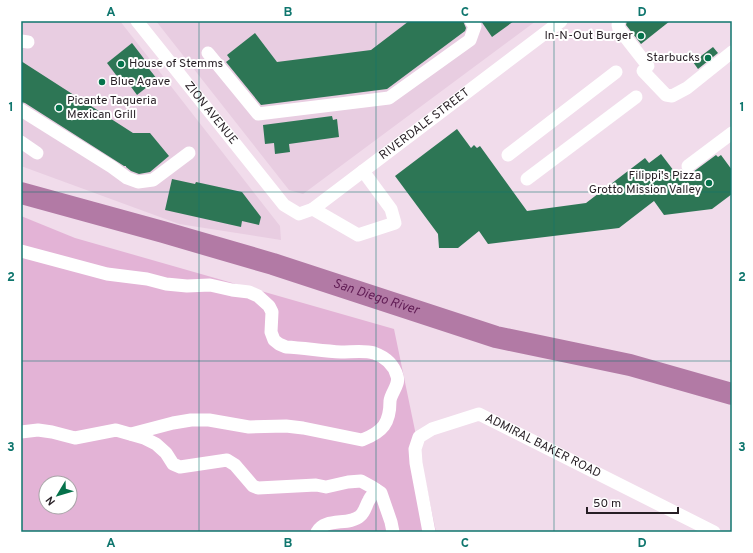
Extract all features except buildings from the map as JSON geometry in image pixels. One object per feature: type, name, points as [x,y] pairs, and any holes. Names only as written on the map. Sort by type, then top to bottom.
[{"type":"street","name":"ZION AVENUE","points":[[137,21],[284,205]]},
{"type":"street","points":[[208,52],[258,114],[389,98],[470,40],[475,26],[471,21]]},
{"type":"street","name":"RIVERDALE STREET","points":[[284,205],[299,214],[313,209],[561,21]]},
{"type":"street","points":[[619,21],[619,29],[666,95],[672,96],[687,88],[732,52]]},
{"type":"street","points":[[508,155],[616,72]]},
{"type":"street","points":[[527,180],[636,97]]},
{"type":"street","points":[[21,110],[127,178],[138,182],[153,180],[189,153]]},
{"type":"street","points":[[688,166],[730,139]]},
{"type":"street","points":[[21,142],[37,153]]},
{"type":"street","points":[[313,209],[358,235],[395,223],[391,209],[363,171]]},
{"type":"street","points":[[21,251],[107,274],[166,284],[187,286],[210,285],[249,292],[258,296],[269,306],[272,312],[271,332],[274,340],[279,344],[340,352],[372,352],[386,359],[393,367],[398,377],[397,385],[390,396],[388,421],[382,429],[371,437],[362,440],[302,428],[286,426],[249,427],[209,420],[191,420],[173,423],[131,434]]},
{"type":"street","name":"ADMIRAL BAKER ROAD","points":[[430,532],[416,463],[415,449],[419,437],[432,429],[479,414],[714,532]]},
{"type":"street","points":[[21,432],[38,430],[75,438],[116,430],[144,438],[156,444],[166,453],[173,464],[180,467],[227,460],[235,466],[253,486],[258,488],[284,488],[316,485],[326,487],[355,481],[365,483],[381,493],[393,532]]},
{"type":"street","points":[[317,532],[321,527],[328,524],[359,517],[376,490]]},
{"type":"shaded area","points":[[21,21],[120,21],[280,226],[281,240],[179,224],[21,166]]},
{"type":"shaded area","points":[[156,21],[536,21],[303,194],[289,190]]},
{"type":"shaded area","points":[[21,216],[75,238],[394,329],[436,532],[21,532]]},
{"type":"waterway","name":"San Diego River","points":[[21,193],[273,264],[496,337],[630,365],[732,394]]},
{"type":"place","name":"In-N-Out Burger","points":[[641,36]]},
{"type":"place","name":"Starbucks","points":[[708,58]]},
{"type":"place","name":"House of Stemms","points":[[121,64]]},
{"type":"place","name":"Blue Agave","points":[[102,82]]},
{"type":"place","name":"Picante Taqueria Mexican Grill","points":[[59,108]]},
{"type":"place","name":"Filippi's Pizza Grotto Mission Valley","points":[[709,183]]}]
